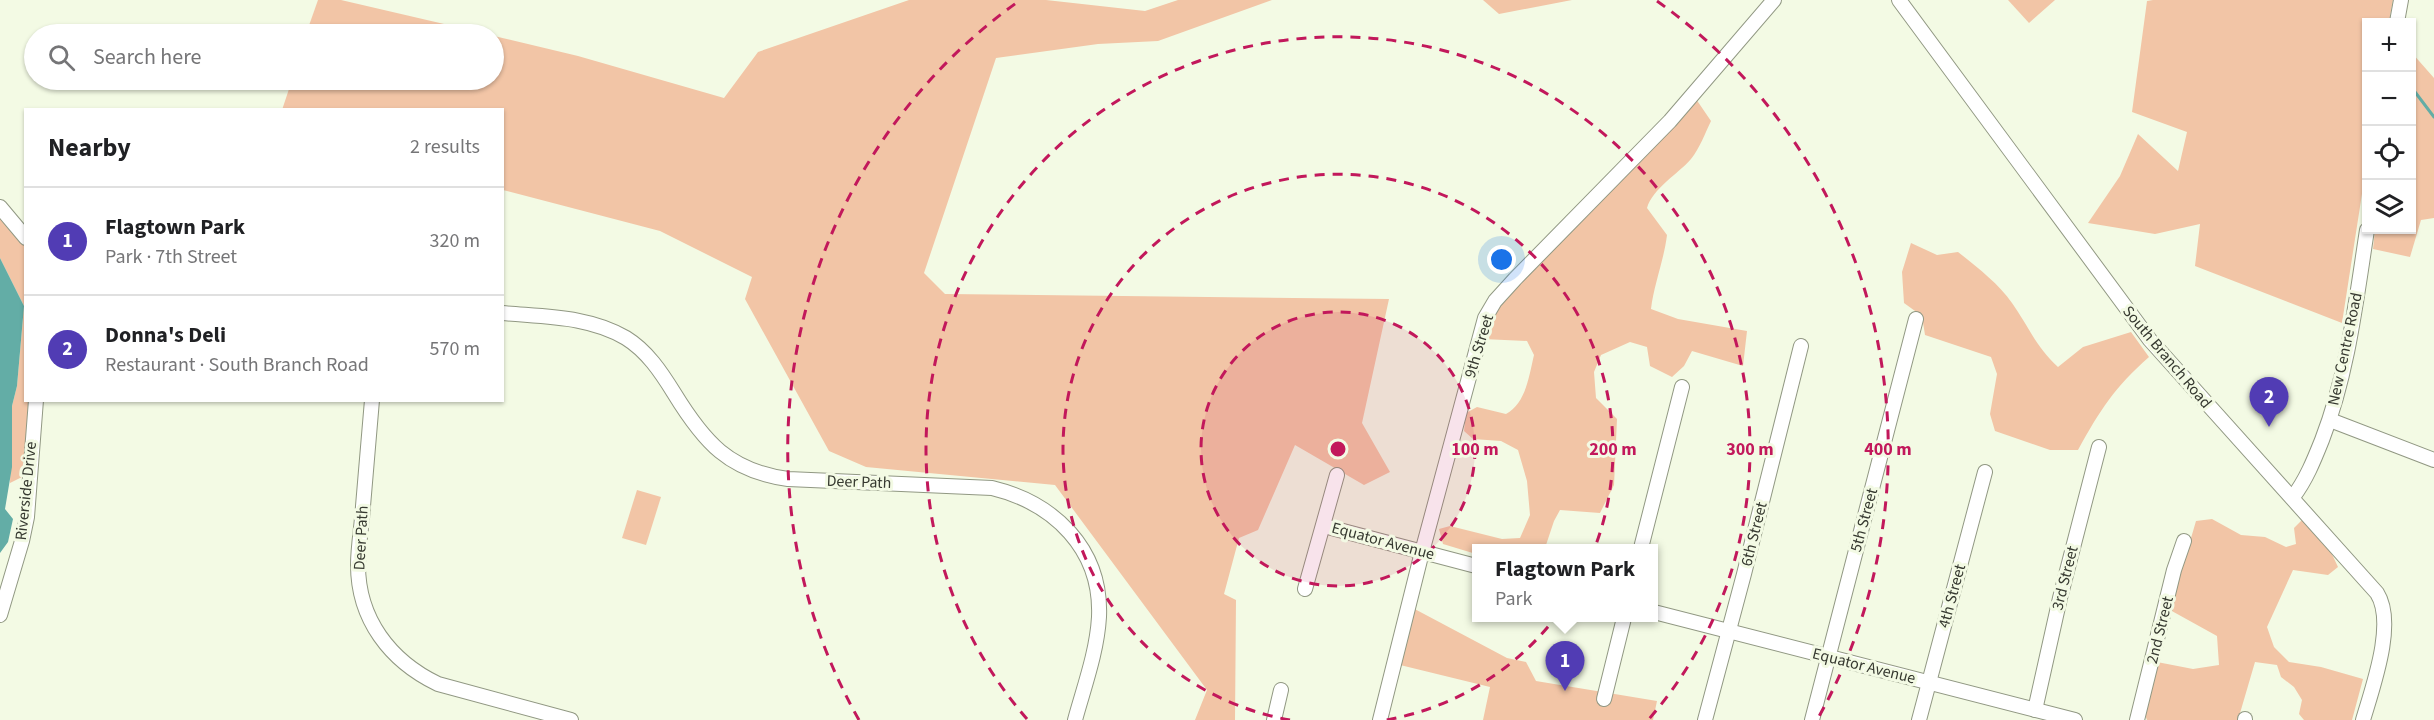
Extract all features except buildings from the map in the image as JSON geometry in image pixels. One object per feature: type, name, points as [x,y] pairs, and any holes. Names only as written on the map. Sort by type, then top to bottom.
[{"type":"street","name":"9th Street","points":[[1380,720],[1422,552],[1485,318],[1495,301],[1670,121],[1774,0]]},
{"type":"street","name":"South Branch Road","points":[[1899,0],[2150,340],[2377,593],[2383,605],[2385,629],[2363,720]]},
{"type":"street","points":[[2398,18],[2401,0]]},
{"type":"street","points":[[0,207],[24,236]]},
{"type":"street","name":"New Centre Road","points":[[2293,497],[2311,467],[2330,420],[2344,367],[2366,234]]},
{"type":"street","name":"Deer Path","points":[[504,313],[592,323],[628,339],[656,365],[702,436],[724,456],[756,472],[788,479],[992,488],[1040,506],[1068,530],[1078,543],[1092,572],[1099,601],[1097,633],[1076,720]]},
{"type":"street","name":"5th Street","points":[[1812,720],[1916,319]]},
{"type":"street","name":"6th Street","points":[[1705,720],[1801,346]]},
{"type":"street","points":[[1642,544],[1682,387]]},
{"type":"street","name":"Riverside Drive","points":[[0,615],[27,517],[36,402]]},
{"type":"street","name":"Deer Path","points":[[372,402],[358,565],[361,592],[367,615],[376,631],[398,659],[438,684],[571,720]]},
{"type":"street","points":[[2330,420],[2434,460]]},
{"type":"street","name":"3rd Street","points":[[2035,710],[2060,598],[2099,447]]},
{"type":"street","name":"4th Street","points":[[1919,720],[1985,472]]},
{"type":"street","points":[[1305,589],[1324,526],[1336,475]]},
{"type":"street","name":"Equator Avenue","points":[[1324,526],[1472,565]]},
{"type":"street","name":"2nd Street","points":[[2137,720],[2174,570],[2184,541]]},
{"type":"street","name":"Equator Avenue","points":[[1658,613],[2075,720]]},
{"type":"street","points":[[1604,699],[1623,622]]},
{"type":"street","points":[[1274,720],[1281,690]]},
{"type":"shaded area","points":[[318,0],[341,0],[444,24],[310,24]]},
{"type":"shaded area","points":[[909,0],[1046,0],[1145,11],[1178,0],[1272,0],[1158,41],[1098,44],[996,58],[924,273],[945,294],[1389,299],[1362,423],[1390,472],[1364,485],[1295,445],[1258,530],[1239,538],[1224,594],[1236,600],[1235,720],[1195,720],[1207,690],[1055,485],[866,467],[829,451],[745,299],[752,277],[660,231],[504,190],[504,108],[283,108],[289,90],[504,90],[504,38],[578,56],[724,98],[758,52]]},
{"type":"shaded area","points":[[1483,0],[1572,0],[1499,14]]},
{"type":"shaded area","points":[[2008,0],[2055,0],[2029,23]]},
{"type":"shaded area","points":[[2393,0],[2390,18],[2362,18],[2362,194],[2342,323],[2195,266],[2200,224],[2155,234],[2088,223],[2120,176],[2138,134],[2178,171],[2187,132],[2132,112],[2147,1]]},
{"type":"shaded area","points":[[2416,58],[2434,78],[2434,218],[2421,220],[2410,257],[2373,249],[2375,234],[2416,234]]},
{"type":"shaded area","points":[[1696,99],[1711,121],[1694,155],[1654,194],[1647,208],[1667,235],[1651,309],[1678,319],[1747,331],[1743,366],[1692,351],[1684,366],[1672,377],[1650,366],[1647,347],[1630,342],[1601,355],[1594,372],[1596,398],[1617,419],[1614,485],[1600,513],[1560,510],[1546,544],[1472,544],[1472,553],[1443,544],[1439,529],[1450,526],[1502,539],[1520,538],[1530,515],[1527,481],[1518,450],[1501,441],[1473,439],[1464,431],[1466,413],[1477,407],[1506,414],[1513,409],[1522,396],[1528,380],[1534,355],[1527,341],[1483,339],[1499,301]]},
{"type":"shaded area","points":[[0,209],[24,238],[24,306],[0,258]]},
{"type":"shaded area","points":[[1911,243],[1937,255],[1958,252],[1980,270],[2007,296],[2038,344],[2058,367],[2083,347],[2131,332],[2149,357],[2109,400],[2078,450],[2050,450],[1995,431],[1990,414],[1997,374],[1991,357],[1925,335],[1922,316],[1904,303],[1902,272]]},
{"type":"shaded area","points":[[24,306],[24,402],[37,402],[30,473],[10,483],[12,406],[17,386]]},
{"type":"shaded area","points":[[637,490],[661,497],[646,545],[622,538]]},
{"type":"shaded area","points":[[2212,519],[2241,535],[2265,537],[2286,547],[2296,544],[2294,528],[2302,520],[2330,550],[2338,567],[2328,575],[2293,570],[2267,627],[2274,647],[2289,662],[2321,667],[2363,679],[2352,720],[2304,720],[2299,714],[2302,700],[2294,687],[2281,677],[2277,665],[2255,662],[2238,720],[2147,720],[2145,715],[2157,662],[2193,669],[2219,665],[2217,636],[2170,610],[2196,521]]},
{"type":"shaded area","points":[[1409,606],[1507,658],[1526,662],[1536,681],[1657,701],[1653,720],[1483,720],[1490,687],[1396,664]]},
{"type":"water","points":[[0,258],[24,306],[17,386],[12,406],[12,467],[5,509],[13,519],[8,542],[0,553]]},
{"type":"waterway","points":[[2416,93],[2434,117]]},
{"type":"place","name":"Donna's Deli","points":[[2269,427]]},
{"type":"place","name":"Flagtown Park","points":[[1565,691]]}]
